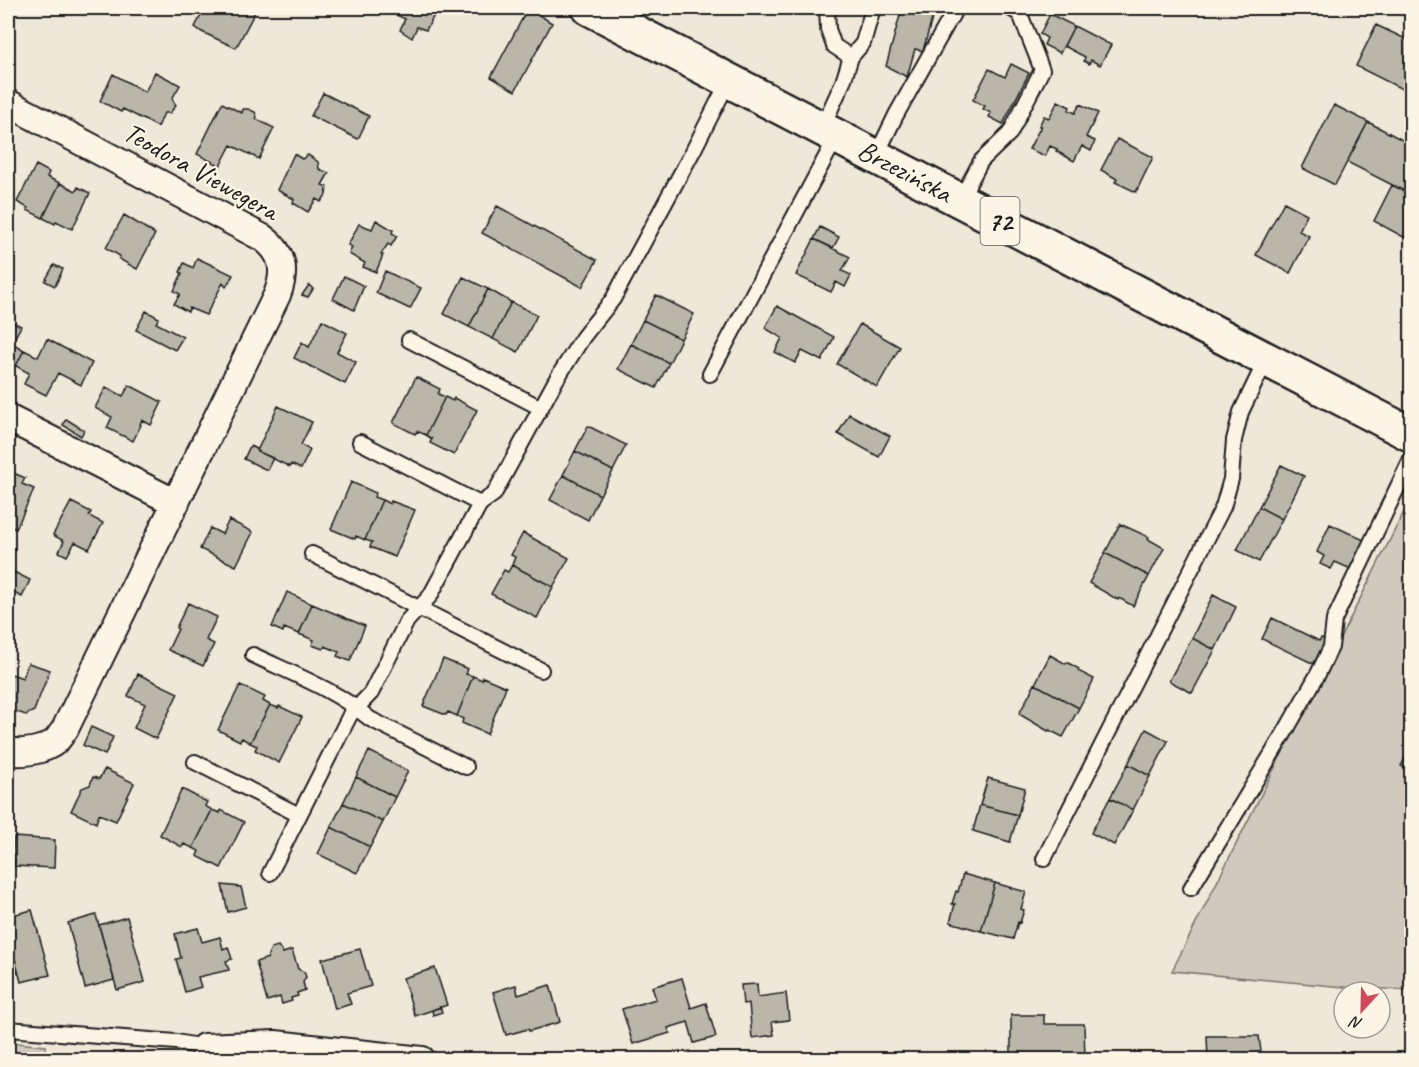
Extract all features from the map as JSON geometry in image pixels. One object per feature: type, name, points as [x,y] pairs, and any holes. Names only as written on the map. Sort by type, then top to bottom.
[{"type":"main road","name":"Brzezińska","points":[[589,8],[1412,435]]},
{"type":"street","name":"Teodora Viewegera","points":[[8,103],[263,238],[277,252],[281,261],[282,273],[278,295],[65,729],[55,742],[45,746],[29,752],[8,751]]},
{"type":"street","points":[[8,418],[176,503]]},
{"type":"street","points":[[204,1047],[275,1044],[422,1059]]},
{"type":"lane","points":[[827,8],[828,29],[834,45],[851,57]]},
{"type":"lane","points":[[710,374],[830,132],[851,57],[863,43],[873,8]]},
{"type":"lane","points":[[876,156],[956,8]]},
{"type":"lane","points":[[960,200],[981,161],[1010,133],[1042,70],[1020,14],[1010,8]]},
{"type":"lane","points":[[270,873],[350,715],[370,693],[407,621],[430,596],[480,504],[494,494],[556,380],[584,337],[613,299],[729,80]]},
{"type":"lane","points":[[409,340],[540,408]]},
{"type":"lane","points":[[1044,859],[1223,507],[1231,478],[1234,440],[1241,412],[1266,360]]},
{"type":"lane","points":[[360,442],[480,504]]},
{"type":"lane","points":[[1191,888],[1318,674],[1331,647],[1334,620],[1412,457]]},
{"type":"lane","points":[[312,554],[541,670]]},
{"type":"lane","points":[[253,655],[338,696],[370,719],[466,767]]},
{"type":"lane","points":[[195,762],[300,814]]},
{"type":"lane","points":[[8,1029],[176,1042],[204,1047]]},
{"type":"shaded area","points":[[1411,498],[1411,990],[1392,989],[1392,980],[1332,980],[1332,986],[1172,971]]},
{"type":"shaded area","points":[[8,1042],[46,1046],[47,1059],[8,1059]]},
{"type":"building","points":[[205,8],[213,10],[214,8],[257,8],[236,48],[195,27]]},
{"type":"building","points":[[382,8],[438,8],[426,30],[417,27],[412,38],[400,30],[405,19]]},
{"type":"building","points":[[528,8],[552,23],[515,91],[491,77]]},
{"type":"building","points":[[902,8],[933,15],[923,51],[915,49],[907,77],[886,66]]},
{"type":"building","points":[[1039,8],[1057,8],[1053,15]]},
{"type":"building","points":[[1050,14],[1074,26],[1060,53],[1044,45],[1047,38],[1040,34]]},
{"type":"building","points":[[1376,25],[1412,42],[1412,94],[1356,66]]},
{"type":"building","points":[[1074,26],[1111,45],[1100,65],[1091,60],[1089,64],[1084,61],[1085,57],[1064,46]]},
{"type":"building","points":[[1011,64],[1029,73],[1003,124],[989,117],[991,113],[983,109],[985,106],[973,100],[989,69],[1005,77]]},
{"type":"building","points":[[155,72],[180,85],[172,99],[176,105],[170,113],[164,113],[158,127],[123,109],[121,112],[100,101],[113,74],[145,92]]},
{"type":"building","points":[[323,93],[369,116],[358,139],[311,116]]},
{"type":"building","points":[[1058,101],[1070,107],[1069,110],[1075,113],[1080,104],[1098,113],[1086,137],[1095,141],[1091,151],[1082,146],[1074,161],[1050,146],[1045,156],[1029,149],[1044,116],[1049,118]]},
{"type":"building","points":[[222,103],[242,113],[243,109],[255,112],[256,119],[274,128],[259,159],[231,145],[220,166],[197,154]]},
{"type":"building","points":[[1334,105],[1368,122],[1335,185],[1302,168]]},
{"type":"building","points":[[1368,122],[1412,145],[1412,195],[1347,162]]},
{"type":"building","points":[[1117,139],[1153,157],[1136,192],[1115,182],[1117,179],[1101,170]]},
{"type":"building","points":[[294,154],[302,159],[308,155],[318,162],[319,169],[329,173],[322,185],[327,187],[326,195],[321,202],[316,199],[308,212],[293,203],[294,199],[277,190]]},
{"type":"building","points":[[36,165],[49,172],[47,177],[60,183],[43,218],[17,202]]},
{"type":"building","points":[[60,183],[76,191],[78,187],[90,193],[72,229],[56,221],[55,224],[43,218]]},
{"type":"building","points":[[1392,185],[1412,195],[1411,241],[1374,221]]},
{"type":"building","points":[[1284,202],[1307,214],[1299,231],[1309,236],[1290,273],[1256,255]]},
{"type":"building","points":[[497,206],[597,260],[582,287],[482,233]]},
{"type":"building","points":[[124,215],[155,234],[137,269],[119,259],[120,256],[106,248]]},
{"type":"building","points":[[376,220],[393,230],[392,233],[397,236],[391,246],[388,244],[381,254],[383,255],[376,272],[363,267],[365,263],[349,254],[352,247],[348,245],[359,224],[372,229]]},
{"type":"building","points":[[820,227],[839,237],[833,248],[814,239]]},
{"type":"building","points":[[814,239],[850,257],[842,271],[851,275],[845,287],[836,282],[831,292],[796,275]]},
{"type":"building","points":[[197,258],[233,275],[226,287],[223,283],[206,315],[189,308],[188,312],[174,304],[180,294],[174,291],[184,263],[193,268]]},
{"type":"building","points":[[54,265],[63,269],[55,286],[45,281]]},
{"type":"building","points":[[385,271],[421,288],[410,309],[376,293]]},
{"type":"building","points":[[344,276],[364,286],[354,310],[333,299]]},
{"type":"building","points":[[463,277],[488,289],[469,327],[444,314]]},
{"type":"building","points":[[309,285],[313,289],[308,297],[302,295]]},
{"type":"building","points":[[488,289],[511,302],[493,339],[469,327]]},
{"type":"building","points":[[656,295],[694,314],[681,339],[643,320]]},
{"type":"building","points":[[511,302],[537,315],[518,352],[493,339]]},
{"type":"building","points":[[777,306],[834,337],[822,361],[802,351],[795,363],[775,352],[782,338],[765,328]]},
{"type":"building","points":[[146,311],[159,318],[156,323],[183,337],[175,350],[136,330]]},
{"type":"building","points":[[8,320],[21,326],[12,343],[24,350],[16,366],[8,362]]},
{"type":"building","points":[[322,320],[347,333],[337,352],[356,362],[345,384],[294,358],[302,342],[309,347]]},
{"type":"building","points":[[643,320],[681,339],[669,363],[631,344]]},
{"type":"building","points":[[860,324],[900,347],[877,387],[837,364]]},
{"type":"building","points":[[47,339],[92,363],[81,385],[58,373],[46,395],[24,384],[29,373],[16,366],[24,350],[38,357]]},
{"type":"building","points":[[631,344],[669,363],[656,388],[618,369]]},
{"type":"building","points":[[416,377],[440,389],[438,394],[445,397],[426,435],[417,431],[415,434],[393,423]]},
{"type":"building","points":[[129,385],[162,402],[151,425],[142,420],[133,441],[107,428],[112,417],[95,408],[106,387],[123,396]]},
{"type":"building","points":[[445,397],[453,401],[454,398],[477,410],[454,455],[430,443],[432,439],[426,435]]},
{"type":"building","points":[[278,406],[312,422],[301,445],[310,450],[301,469],[291,464],[290,467],[257,451]]},
{"type":"building","points":[[849,414],[890,436],[879,457],[838,434]]},
{"type":"building","points":[[66,419],[84,430],[81,436],[63,425]]},
{"type":"building","points":[[588,426],[626,445],[613,471],[575,451]]},
{"type":"building","points":[[250,446],[273,458],[267,470],[244,459]]},
{"type":"building","points":[[575,451],[613,471],[600,495],[563,475]]},
{"type":"building","points":[[1281,465],[1304,476],[1282,519],[1259,507]]},
{"type":"building","points":[[11,472],[25,478],[22,484],[34,489],[16,529],[8,526],[8,479]]},
{"type":"building","points":[[563,475],[600,495],[588,520],[550,500]]},
{"type":"building","points":[[351,482],[376,493],[374,497],[382,500],[365,540],[356,536],[355,539],[331,529]]},
{"type":"building","points":[[382,500],[415,510],[395,557],[370,547],[372,542],[365,540]]},
{"type":"building","points":[[71,502],[91,512],[89,516],[103,523],[89,549],[75,542],[67,556],[59,552],[64,541],[53,535]]},
{"type":"building","points":[[1259,507],[1282,519],[1259,562],[1237,550]]},
{"type":"building","points":[[229,520],[253,532],[236,566],[200,549],[210,528],[222,534]]},
{"type":"building","points":[[1120,524],[1149,537],[1148,539],[1164,548],[1149,576],[1105,553]]},
{"type":"building","points":[[1330,524],[1364,540],[1351,569],[1335,562],[1331,569],[1320,564],[1324,556],[1317,552]]},
{"type":"building","points":[[523,533],[569,558],[553,587],[512,565],[515,557],[511,555]]},
{"type":"building","points":[[1105,553],[1149,576],[1133,606],[1089,583]]},
{"type":"building","points":[[512,565],[553,587],[537,618],[491,594],[504,570],[508,572]]},
{"type":"building","points":[[14,572],[30,580],[22,597],[8,590]]},
{"type":"building","points":[[287,592],[312,604],[299,634],[284,628],[283,632],[272,627]]},
{"type":"building","points":[[1213,595],[1236,607],[1215,650],[1192,638]]},
{"type":"building","points":[[188,603],[217,617],[206,640],[214,644],[203,666],[168,650]]},
{"type":"building","points":[[312,604],[365,626],[350,661],[337,656],[339,652],[325,646],[323,649],[312,645],[314,640],[299,634]]},
{"type":"building","points":[[1272,618],[1319,641],[1321,638],[1326,640],[1314,664],[1262,639]]},
{"type":"building","points":[[1192,638],[1215,650],[1192,693],[1169,681]]},
{"type":"building","points":[[1050,655],[1066,664],[1067,662],[1094,679],[1079,708],[1035,684]]},
{"type":"building","points":[[443,659],[468,669],[466,674],[473,676],[457,716],[448,712],[446,715],[423,706]]},
{"type":"building","points":[[28,663],[50,670],[34,711],[26,715],[8,709],[8,673],[23,678]]},
{"type":"building","points":[[138,674],[178,693],[156,739],[134,728],[145,704],[128,696]]},
{"type":"building","points":[[473,676],[482,680],[483,677],[506,687],[487,734],[462,723],[463,719],[457,716]]},
{"type":"building","points":[[1035,684],[1079,708],[1063,737],[1019,714]]},
{"type":"building","points":[[240,685],[265,697],[263,701],[270,705],[250,743],[242,738],[240,741],[218,730]]},
{"type":"building","points":[[270,705],[278,708],[279,706],[302,717],[279,763],[255,750],[257,746],[250,743]]},
{"type":"building","points":[[91,727],[113,737],[105,755],[83,745]]},
{"type":"building","points":[[1146,729],[1168,741],[1150,776],[1128,764]]},
{"type":"building","points":[[1412,746],[1412,771],[1401,766]]},
{"type":"building","points":[[369,751],[408,771],[395,797],[356,777]]},
{"type":"building","points":[[1128,764],[1150,776],[1133,810],[1110,798]]},
{"type":"building","points":[[105,769],[134,783],[116,821],[99,814],[96,823],[71,811],[82,788],[90,785],[93,777],[99,779]]},
{"type":"building","points":[[356,777],[395,797],[383,822],[343,803]]},
{"type":"building","points":[[988,778],[1025,788],[1018,815],[980,805]]},
{"type":"building","points":[[182,789],[207,802],[205,806],[212,810],[193,848],[184,844],[182,847],[160,835]]},
{"type":"building","points":[[1110,798],[1133,810],[1114,845],[1091,833]]},
{"type":"building","points":[[343,803],[383,822],[370,847],[331,827]]},
{"type":"building","points":[[980,805],[1018,815],[1010,842],[973,831]]},
{"type":"building","points":[[212,810],[220,813],[221,810],[244,822],[221,868],[197,856],[199,851],[193,848]]},
{"type":"building","points":[[331,827],[370,847],[357,873],[318,854]]},
{"type":"building","points":[[14,837],[55,840],[54,868],[14,866],[15,860],[12,860]]},
{"type":"building","points":[[963,874],[995,883],[981,931],[950,922],[955,904],[952,904]]},
{"type":"building","points":[[995,883],[1026,892],[1021,909],[1024,910],[1013,939],[981,931]]},
{"type":"building","points":[[222,885],[241,887],[246,907],[228,912]]},
{"type":"building","points":[[32,910],[50,975],[21,982],[8,933],[8,916]]},
{"type":"building","points":[[96,915],[114,980],[85,988],[68,923]]},
{"type":"building","points":[[127,917],[145,982],[117,990],[99,925]]},
{"type":"building","points":[[198,928],[202,942],[220,937],[223,949],[228,947],[232,959],[226,961],[229,970],[198,977],[201,987],[185,992],[176,959],[181,958],[175,934]]},
{"type":"building","points":[[8,933],[18,972],[8,975]]},
{"type":"building","points":[[278,946],[283,953],[292,950],[298,969],[304,972],[306,977],[303,982],[305,990],[291,998],[292,1001],[282,1004],[280,997],[267,1001],[256,962],[268,958],[271,948]]},
{"type":"building","points":[[360,949],[371,986],[347,993],[351,1004],[335,1009],[322,959]]},
{"type":"building","points":[[435,968],[447,1005],[415,1016],[403,978]]},
{"type":"building","points":[[682,978],[691,1008],[706,1003],[716,1037],[694,1043],[688,1022],[668,1028],[670,1033],[633,1044],[622,1009],[656,999],[652,987]]},
{"type":"building","points":[[757,984],[758,997],[786,993],[789,1020],[772,1022],[774,1035],[752,1038],[749,1003],[743,1004],[741,985]]},
{"type":"building","points":[[516,985],[518,995],[550,985],[560,1022],[506,1035],[493,992]]},
{"type":"building","points":[[440,1007],[442,1012],[433,1015],[432,1010]]},
{"type":"building","points":[[1011,1015],[1044,1015],[1044,1024],[1084,1024],[1085,1060],[1011,1060]]},
{"type":"building","points":[[1207,1036],[1259,1036],[1262,1060],[1208,1060]]}]
